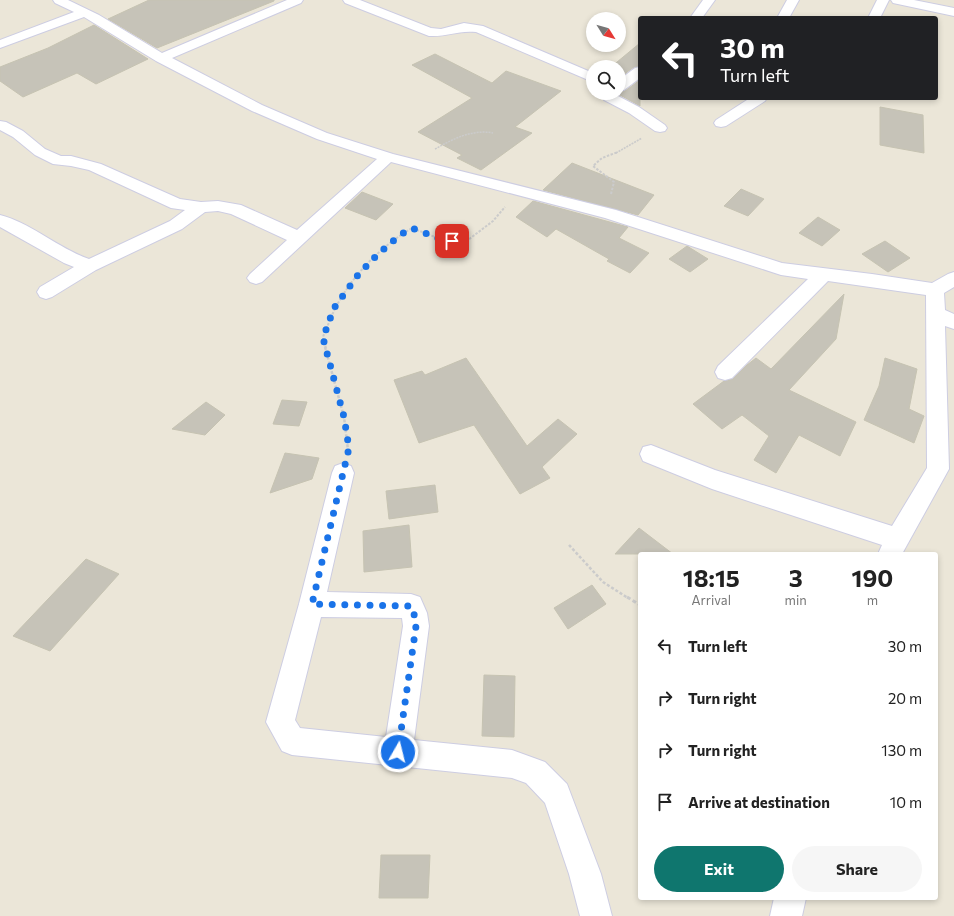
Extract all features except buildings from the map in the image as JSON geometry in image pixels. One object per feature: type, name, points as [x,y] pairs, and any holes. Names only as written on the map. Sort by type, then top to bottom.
[{"type":"street","points":[[58,0],[95,18],[161,58],[257,108],[315,133],[388,157],[595,210],[781,269],[935,290],[954,278]]},
{"type":"street","points":[[161,58],[297,0]]},
{"type":"street","points":[[349,0],[429,32],[441,33],[464,27],[479,29],[586,75]]},
{"type":"street","points":[[697,16],[709,0]]},
{"type":"street","points":[[784,16],[793,0]]},
{"type":"street","points":[[875,16],[883,0]]},
{"type":"street","points":[[897,0],[954,12]]},
{"type":"street","points":[[0,44],[84,13]]},
{"type":"street","points":[[626,82],[638,73]]},
{"type":"street","points":[[615,100],[634,110],[660,128]]},
{"type":"street","points":[[722,123],[757,100]]},
{"type":"street","points":[[1,125],[18,134],[40,152],[58,161],[71,161],[95,167],[177,204],[201,207],[218,206],[235,209],[299,238]]},
{"type":"street","points":[[256,278],[388,157]]},
{"type":"street","points":[[46,292],[90,266],[176,225],[201,207]]},
{"type":"street","points":[[0,220],[36,239],[70,260],[90,266]]},
{"type":"street","points":[[725,372],[824,274]]},
{"type":"street","points":[[651,454],[712,479],[820,513],[893,547],[938,469],[934,314],[935,290]]},
{"type":"street","points":[[934,314],[954,322]]},
{"type":"street","points":[[343,472],[312,604],[280,722],[292,741],[512,764],[535,772],[557,794],[585,874],[596,916]]},
{"type":"street","points":[[312,604],[411,606],[416,626],[398,752]]},
{"type":"street","points":[[786,916],[790,900]]},
{"type":"path","points":[[595,210],[611,194],[614,182],[593,166],[602,158],[615,154],[660,128]]},
{"type":"path","points":[[416,164],[432,150],[449,142],[485,130],[493,133]]},
{"type":"path","points":[[343,472],[349,448],[344,417],[323,338],[334,308],[363,270],[377,255],[400,235],[412,228],[440,239],[464,243],[493,222],[520,190]]},
{"type":"path","points":[[569,545],[603,582],[638,604]]},
{"type":"route","points":[[398,752],[416,626],[411,606],[312,604],[349,448],[344,417],[323,338],[334,308],[358,275],[377,255],[400,235],[412,228],[440,239],[452,241]]}]
